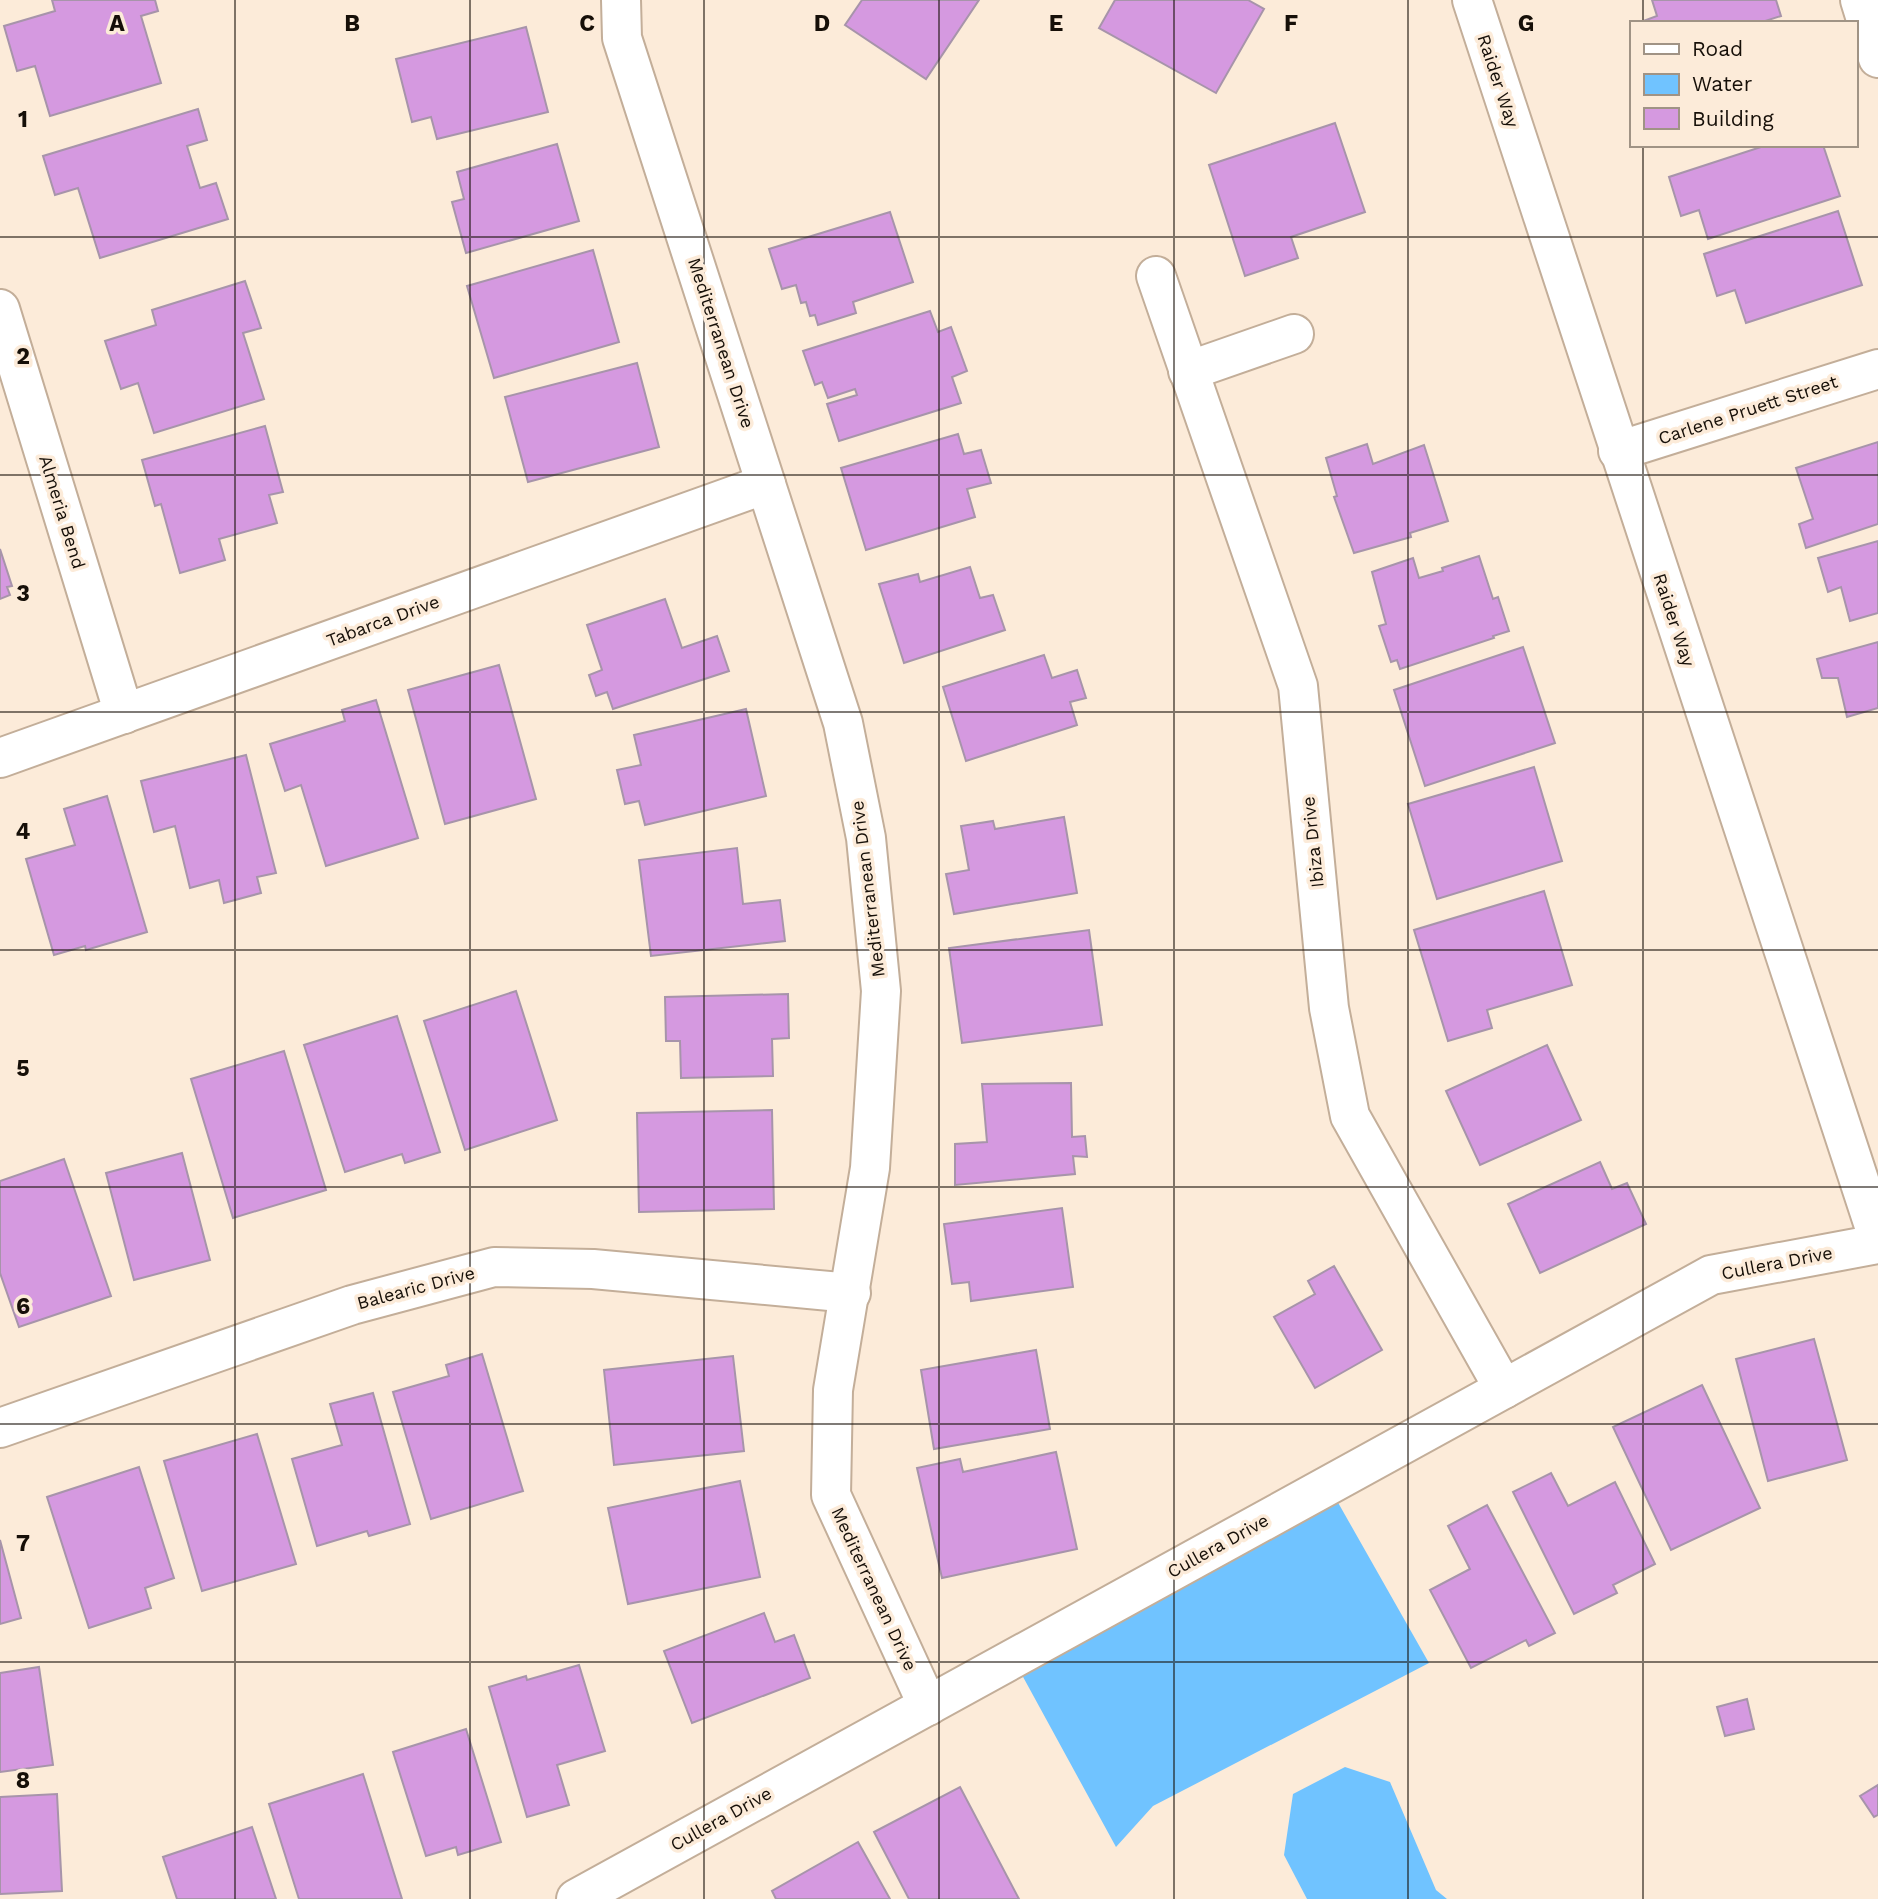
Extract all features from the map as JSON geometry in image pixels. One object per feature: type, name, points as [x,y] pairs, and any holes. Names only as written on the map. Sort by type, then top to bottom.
[{"type":"street","name":"Mediterranean Drive","points":[[621,0],[622,37],[843,723],[866,838],[881,991],[870,1168],[834,1390],[831,1495],[928,1706]]},
{"type":"street","name":"Raider Way","points":[[1472,0],[1878,1238]]},
{"type":"street","points":[[1860,0],[1878,58]]},
{"type":"street","name":"Ibiza Drive","points":[[1156,276],[1298,686],[1329,1008],[1350,1116],[1504,1389]]},
{"type":"street","name":"Almeria Bend","points":[[0,309],[124,714]]},
{"type":"street","points":[[1188,371],[1294,334]]},
{"type":"street","name":"Carlene Pruett Street","points":[[1618,451],[1878,369]]},
{"type":"street","name":"Tabarca Drive","points":[[0,758],[766,484]]},
{"type":"street","name":"Cullera Drive","points":[[576,1899],[1711,1275],[1878,1244]]},
{"type":"street","name":"Balearic Drive","points":[[0,1428],[352,1305],[494,1267],[593,1269],[851,1293]]},
{"type":"water","points":[[1336,1499],[1429,1663],[1153,1806],[1116,1847],[1022,1675]]},
{"type":"water","points":[[1345,1767],[1390,1782],[1436,1890],[1447,1899],[1307,1899],[1284,1855],[1293,1794]]},
{"type":"building","points":[[52,0],[155,0],[158,11],[141,16],[161,83],[50,116],[35,66],[17,71],[4,26],[55,11]]},
{"type":"building","points":[[862,0],[979,0],[926,79],[845,25]]},
{"type":"building","points":[[1115,0],[1248,0],[1264,9],[1216,93],[1099,28]]},
{"type":"building","points":[[1652,0],[1776,0],[1781,16],[1765,21],[1643,21],[1657,16]]},
{"type":"building","points":[[526,27],[548,112],[437,139],[431,117],[412,122],[396,59]]},
{"type":"building","points":[[198,109],[207,140],[187,146],[200,188],[216,183],[228,219],[100,258],[78,188],[55,195],[43,156]]},
{"type":"building","points":[[1335,123],[1365,212],[1291,237],[1298,258],[1245,276],[1209,165]]},
{"type":"building","points":[[557,144],[579,221],[466,253],[452,202],[464,199],[457,172]]},
{"type":"building","points":[[1761,147],[1824,147],[1840,196],[1708,239],[1699,210],[1681,216],[1669,177]]},
{"type":"building","points":[[1838,211],[1862,285],[1746,323],[1735,290],[1717,296],[1704,254]]},
{"type":"building","points":[[890,212],[913,282],[853,302],[856,313],[818,325],[815,315],[810,316],[806,302],[801,303],[796,285],[782,289],[769,249]]},
{"type":"building","points":[[593,250],[619,342],[494,378],[467,286]]},
{"type":"building","points":[[245,281],[261,328],[243,333],[264,399],[154,433],[138,383],[121,389],[105,341],[156,325],[152,310]]},
{"type":"building","points":[[930,311],[938,332],[951,327],[967,371],[952,377],[961,403],[839,441],[827,404],[857,395],[855,389],[828,398],[822,382],[815,385],[803,351]]},
{"type":"building","points":[[637,363],[659,447],[528,482],[505,397]]},
{"type":"building","points":[[265,426],[283,492],[269,495],[277,523],[219,539],[225,560],[180,573],[161,504],[155,506],[142,460]]},
{"type":"building","points":[[958,434],[964,454],[981,450],[991,483],[967,489],[975,517],[866,550],[841,468]]},
{"type":"building","points":[[1878,442],[1878,524],[1806,548],[1799,524],[1813,519],[1796,468]]},
{"type":"building","points":[[1367,444],[1373,464],[1424,445],[1448,521],[1410,533],[1411,537],[1354,553],[1334,497],[1337,496],[1326,458]]},
{"type":"building","points":[[1878,541],[1878,613],[1850,621],[1841,587],[1828,592],[1818,558]]},
{"type":"building","points":[[0,549],[12,586],[7,587],[10,595],[0,599]]},
{"type":"building","points":[[1479,556],[1493,599],[1498,597],[1509,631],[1400,669],[1397,660],[1391,662],[1379,626],[1386,624],[1372,572],[1413,558],[1419,578]]},
{"type":"building","points":[[970,567],[980,598],[993,595],[1005,630],[904,663],[879,584],[918,574],[920,582]]},
{"type":"building","points":[[665,599],[682,648],[717,636],[729,671],[613,709],[607,692],[596,696],[589,675],[602,670],[587,625]]},
{"type":"building","points":[[1878,642],[1878,708],[1847,717],[1838,678],[1822,678],[1817,659]]},
{"type":"building","points":[[1523,647],[1555,743],[1425,786],[1394,690]]},
{"type":"building","points":[[1044,655],[1052,678],[1077,670],[1086,698],[1070,702],[1077,725],[966,761],[943,687]]},
{"type":"building","points":[[499,665],[536,799],[445,824],[408,690]]},
{"type":"building","points":[[376,700],[418,838],[326,866],[301,785],[285,791],[270,744],[345,721],[342,710]]},
{"type":"building","points":[[746,709],[766,796],[645,825],[639,801],[625,804],[617,770],[641,765],[634,735]]},
{"type":"building","points":[[246,755],[276,873],[257,877],[261,893],[224,903],[219,880],[190,888],[175,826],[154,832],[141,781]]},
{"type":"building","points":[[1534,767],[1562,861],[1437,899],[1408,804]]},
{"type":"building","points":[[107,796],[147,932],[86,950],[85,946],[54,955],[26,859],[75,845],[64,809]]},
{"type":"building","points":[[1064,817],[1077,893],[954,914],[946,874],[969,870],[961,826],[993,821],[995,829]]},
{"type":"building","points":[[737,848],[743,904],[780,900],[785,941],[651,956],[639,860]]},
{"type":"building","points":[[1544,891],[1572,985],[1487,1010],[1492,1028],[1448,1041],[1414,930]]},
{"type":"building","points":[[1089,930],[1102,1025],[962,1043],[949,948]]},
{"type":"building","points":[[516,991],[557,1120],[465,1150],[424,1021]]},
{"type":"building","points":[[788,994],[789,1038],[772,1039],[773,1076],[681,1078],[680,1041],[666,1041],[665,997]]},
{"type":"building","points":[[397,1016],[440,1152],[405,1163],[402,1154],[345,1172],[304,1045]]},
{"type":"building","points":[[1547,1045],[1581,1120],[1480,1165],[1446,1091]]},
{"type":"building","points":[[284,1051],[326,1190],[233,1218],[191,1079]]},
{"type":"building","points":[[1071,1083],[1072,1137],[1085,1136],[1087,1157],[1073,1156],[1075,1174],[955,1185],[955,1144],[987,1142],[982,1084]]},
{"type":"building","points":[[772,1110],[774,1209],[639,1212],[637,1113]]},
{"type":"building","points":[[182,1153],[210,1260],[134,1280],[106,1173]]},
{"type":"building","points":[[64,1159],[111,1296],[19,1327],[0,1273],[0,1181]]},
{"type":"building","points":[[1600,1162],[1612,1189],[1627,1183],[1646,1224],[1540,1273],[1508,1204]]},
{"type":"building","points":[[1062,1208],[1073,1287],[971,1301],[969,1282],[952,1284],[944,1224]]},
{"type":"building","points":[[1334,1266],[1382,1350],[1315,1388],[1274,1317],[1315,1294],[1308,1281]]},
{"type":"building","points":[[1814,1339],[1847,1460],[1768,1481],[1736,1359]]},
{"type":"building","points":[[1036,1350],[1050,1429],[934,1449],[921,1370]]},
{"type":"building","points":[[482,1354],[523,1491],[431,1519],[393,1392],[449,1376],[446,1365]]},
{"type":"building","points":[[733,1356],[744,1451],[614,1465],[604,1370]]},
{"type":"building","points":[[1702,1385],[1760,1508],[1671,1550],[1613,1427]]},
{"type":"building","points":[[373,1393],[410,1524],[369,1536],[367,1531],[317,1546],[292,1459],[342,1445],[330,1404]]},
{"type":"building","points":[[257,1434],[296,1564],[202,1591],[164,1461]]},
{"type":"building","points":[[1056,1452],[1077,1549],[942,1578],[917,1468],[960,1459],[963,1472]]},
{"type":"building","points":[[139,1467],[174,1578],[145,1588],[151,1608],[89,1628],[47,1497]]},
{"type":"building","points":[[1551,1473],[1568,1506],[1615,1482],[1655,1564],[1613,1585],[1617,1593],[1574,1614],[1513,1492]]},
{"type":"building","points":[[740,1481],[760,1577],[628,1604],[608,1508]]},
{"type":"building","points":[[1487,1505],[1555,1633],[1529,1646],[1526,1640],[1471,1668],[1430,1590],[1470,1569],[1448,1526]]},
{"type":"building","points":[[0,1540],[21,1618],[0,1624]]},
{"type":"building","points":[[764,1613],[775,1642],[794,1635],[810,1678],[692,1723],[664,1651]]},
{"type":"building","points":[[579,1665],[605,1751],[557,1765],[569,1805],[527,1817],[489,1687],[526,1676],[527,1680]]},
{"type":"building","points":[[39,1667],[53,1765],[0,1772],[0,1673]]},
{"type":"building","points":[[1747,1699],[1754,1729],[1725,1736],[1717,1707]]},
{"type":"building","points":[[466,1729],[501,1842],[458,1855],[456,1847],[426,1856],[393,1752]]},
{"type":"building","points":[[363,1774],[402,1899],[299,1899],[269,1804]]},
{"type":"building","points":[[1878,1785],[1878,1815],[1874,1817],[1860,1796]]},
{"type":"building","points":[[960,1787],[1019,1899],[909,1899],[874,1832]]},
{"type":"building","points":[[57,1794],[62,1891],[0,1894],[0,1797]]},
{"type":"building","points":[[252,1827],[276,1899],[177,1899],[163,1857]]},
{"type":"building","points":[[858,1842],[890,1899],[776,1899],[772,1891]]}]
